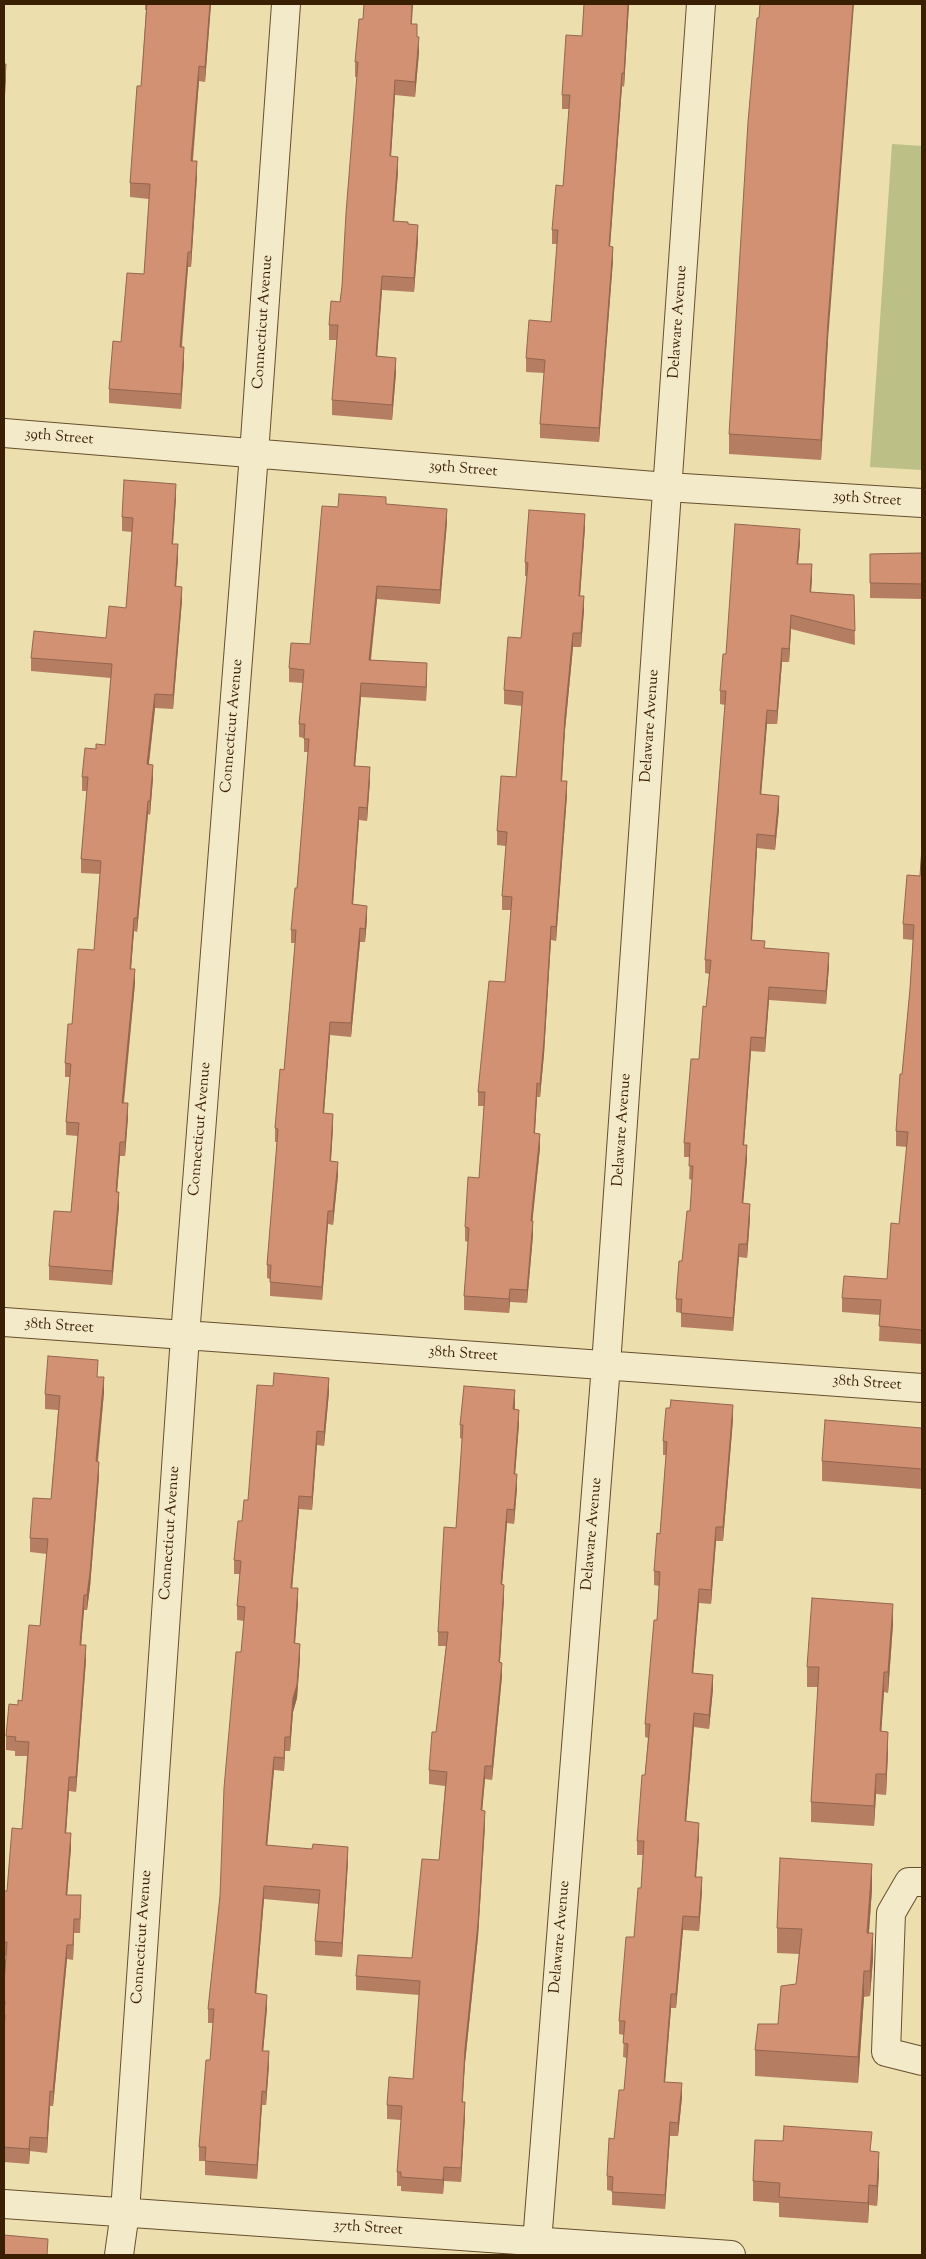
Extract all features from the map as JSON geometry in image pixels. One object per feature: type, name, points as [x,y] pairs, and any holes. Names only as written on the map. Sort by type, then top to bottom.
[{"type":"street","name":"Connecticut Avenue","points":[[119,2255],[125,2212],[185,1336],[254,454],[286,4]]},
{"type":"street","name":"Delaware Avenue","points":[[536,2248],[606,1365],[702,4]]},
{"type":"street","name":"39th Street","points":[[4,433],[667,486],[922,503]]},
{"type":"street","name":"38th Street","points":[[4,1322],[922,1388]]},
{"type":"street","points":[[922,1882],[909,1882],[891,1913],[886,2052],[922,2061]]},
{"type":"street","name":"37th Street","points":[[4,2204],[125,2212],[536,2248],[732,2255]]},
{"type":"green space","points":[[892,144],[922,146],[922,470],[870,467]]},
{"type":"building","points":[[147,4],[210,4],[205,67],[199,66],[191,161],[197,161],[191,252],[188,252],[180,347],[184,347],[181,394],[109,389],[113,341],[121,342],[127,273],[144,274],[150,184],[130,183],[137,86],[141,86]]},
{"type":"building","points":[[364,4],[412,4],[411,24],[417,24],[417,37],[419,37],[415,82],[395,80],[390,156],[398,157],[393,221],[418,225],[414,278],[382,276],[376,356],[396,358],[392,405],[332,400],[338,325],[329,325],[331,301],[340,302],[342,286],[358,62],[355,62],[359,19],[363,19]]},
{"type":"building","points":[[584,4],[628,4],[609,246],[613,247],[599,428],[540,424],[545,360],[526,358],[529,320],[551,322],[558,230],[552,230],[556,185],[563,186],[570,95],[562,95],[566,35],[582,36]]},
{"type":"building","points":[[760,4],[853,4],[828,320],[821,440],[729,434],[748,122],[757,18],[759,18]]},
{"type":"building","points":[[4,64],[6,64],[4,94]]},
{"type":"building","points":[[124,480],[176,484],[172,544],[178,544],[175,586],[182,587],[173,695],[155,694],[147,764],[153,765],[137,918],[134,918],[130,969],[135,969],[122,1103],[128,1103],[125,1142],[120,1142],[116,1192],[119,1192],[112,1271],[49,1266],[54,1211],[71,1212],[79,1123],[66,1122],[71,1064],[65,1063],[68,1024],[72,1024],[78,949],[94,950],[101,861],[81,859],[88,777],[82,777],[85,748],[96,749],[96,744],[105,745],[112,664],[31,658],[34,631],[106,638],[109,606],[126,608],[133,518],[122,517]]},
{"type":"building","points":[[339,494],[386,497],[386,504],[447,509],[440,590],[377,586],[369,660],[427,663],[426,687],[361,683],[354,766],[370,767],[367,808],[359,807],[352,904],[367,906],[365,929],[360,928],[351,1023],[330,1022],[323,1113],[333,1114],[330,1161],[338,1162],[333,1211],[328,1211],[322,1287],[270,1282],[271,1265],[267,1265],[278,1129],[275,1128],[280,1069],[284,1070],[294,956],[296,930],[291,930],[295,888],[297,888],[309,739],[304,739],[305,724],[299,724],[304,670],[289,668],[291,643],[310,644],[322,506],[338,507]]},
{"type":"building","points":[[529,510],[585,514],[579,596],[584,596],[581,633],[573,633],[565,716],[561,781],[567,781],[556,927],[551,926],[540,1084],[537,1083],[534,1133],[540,1134],[531,1221],[533,1221],[527,1290],[510,1289],[509,1299],[464,1296],[469,1228],[465,1227],[468,1177],[479,1178],[485,1092],[478,1092],[489,981],[505,982],[512,897],[502,896],[507,832],[497,831],[501,776],[516,777],[523,692],[504,690],[508,637],[521,638],[528,563],[525,562]]},
{"type":"building","points":[[735,524],[800,529],[797,564],[812,564],[810,592],[854,595],[855,631],[791,615],[789,649],[782,648],[777,711],[767,710],[760,794],[779,796],[775,836],[757,834],[751,940],[765,941],[764,948],[829,953],[826,991],[769,987],[765,1038],[751,1037],[743,1145],[747,1145],[742,1203],[750,1204],[747,1244],[739,1244],[733,1318],[681,1313],[682,1299],[676,1299],[679,1261],[682,1261],[687,1211],[690,1211],[693,1166],[689,1166],[690,1143],[684,1143],[691,1059],[699,1059],[703,1006],[706,1007],[711,960],[705,960],[726,691],[720,691],[723,654],[726,654]]},
{"type":"building","points":[[922,553],[922,584],[870,583],[870,554]]},
{"type":"building","points":[[922,847],[922,1330],[879,1326],[881,1300],[842,1298],[844,1276],[887,1279],[891,1223],[899,1224],[908,1132],[896,1131],[900,1074],[902,1074],[910,989],[914,925],[903,924],[907,875],[920,876]]},
{"type":"building","points":[[48,1356],[98,1360],[97,1377],[104,1377],[96,1461],[99,1462],[90,1573],[87,1595],[84,1595],[80,1645],[86,1645],[76,1777],[69,1777],[65,1833],[71,1833],[66,1895],[81,1895],[80,1919],[74,1919],[73,1945],[67,1945],[53,2092],[50,2091],[47,2138],[30,2137],[29,2149],[4,2147],[4,1983],[7,1942],[4,1942],[4,1891],[7,1891],[12,1828],[22,1829],[29,1742],[15,1741],[16,1737],[6,1736],[9,1704],[18,1705],[18,1700],[22,1701],[29,1625],[40,1626],[48,1539],[30,1538],[33,1498],[51,1499],[60,1396],[45,1394]]},
{"type":"building","points":[[274,1373],[329,1378],[324,1432],[317,1431],[312,1497],[299,1496],[291,1588],[298,1588],[294,1643],[300,1644],[297,1685],[293,1698],[290,1737],[285,1737],[284,1758],[274,1757],[266,1845],[312,1849],[313,1844],[348,1847],[342,1943],[315,1941],[320,1890],[264,1886],[255,1993],[267,1995],[262,2051],[269,2051],[266,2092],[262,2091],[257,2165],[205,2161],[206,2147],[199,2147],[206,2060],[210,2060],[214,2009],[208,2009],[220,1896],[224,1788],[236,1652],[241,1652],[245,1607],[237,1606],[241,1561],[234,1560],[238,1521],[242,1521],[244,1500],[248,1500],[257,1385],[273,1386]]},
{"type":"building","points":[[464,1386],[515,1390],[513,1409],[519,1410],[514,1474],[517,1474],[514,1510],[507,1509],[501,1584],[504,1585],[499,1662],[502,1663],[492,1766],[485,1766],[481,1810],[485,1811],[478,1924],[465,2049],[462,2102],[465,2102],[461,2168],[444,2167],[443,2180],[401,2177],[401,2172],[397,2172],[402,2106],[387,2105],[389,2077],[413,2079],[420,1981],[356,1976],[358,1955],[412,1958],[422,1859],[439,1860],[447,1772],[429,1770],[432,1732],[436,1732],[448,1632],[438,1632],[444,1527],[456,1528],[463,1425],[460,1425]]},
{"type":"building","points":[[671,1400],[733,1405],[723,1527],[716,1527],[711,1590],[699,1589],[692,1673],[713,1675],[709,1715],[694,1713],[685,1821],[699,1823],[695,1877],[702,1877],[699,1917],[683,1916],[676,1994],[671,1994],[664,2082],[682,2083],[678,2123],[670,2122],[665,2195],[612,2192],[613,2177],[607,2176],[609,2138],[614,2139],[619,2090],[624,2090],[628,2044],[623,2043],[625,2021],[619,2021],[626,1937],[634,1937],[638,1888],[641,1888],[644,1841],[637,1841],[642,1775],[645,1775],[650,1724],[645,1724],[654,1620],[657,1620],[660,1572],[654,1571],[657,1533],[660,1534],[667,1442],[663,1441],[666,1408],[670,1408]]},
{"type":"building","points":[[825,1420],[922,1428],[922,1469],[822,1461]]},
{"type":"building","points":[[812,1598],[893,1604],[888,1672],[884,1672],[880,1731],[888,1732],[886,1774],[876,1774],[874,1806],[811,1802],[819,1667],[807,1667]]},
{"type":"building","points":[[780,1858],[872,1864],[867,1933],[873,1933],[870,1971],[864,1971],[858,2057],[755,2050],[758,2024],[778,2024],[781,1986],[796,1984],[802,1929],[777,1928]]},
{"type":"building","points":[[784,2126],[872,2132],[870,2151],[879,2152],[877,2186],[869,2185],[868,2203],[779,2197],[780,2183],[753,2181],[755,2140],[783,2141]]},
{"type":"building","points":[[4,2235],[48,2239],[47,2255],[4,2255]]}]
